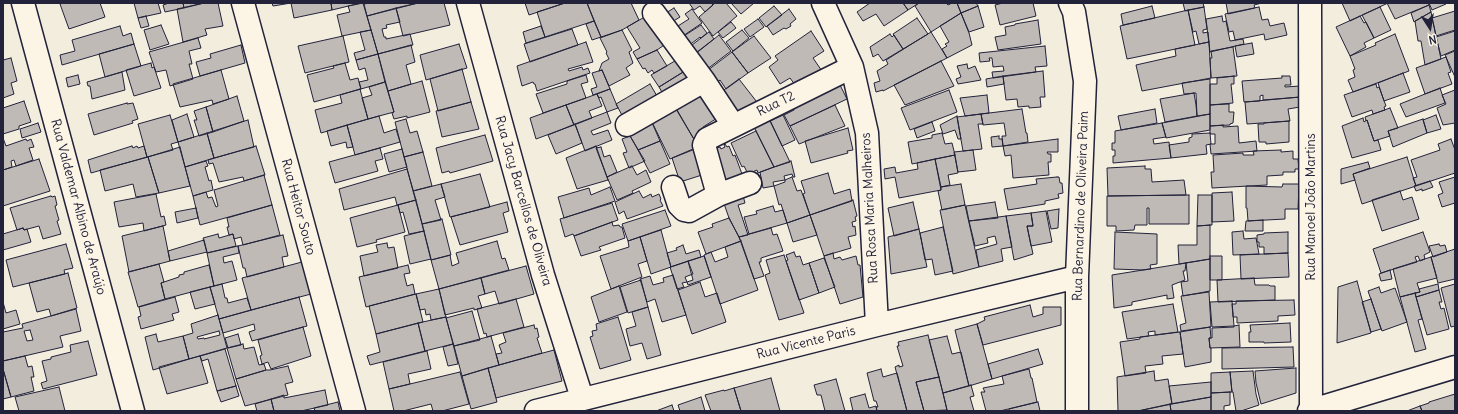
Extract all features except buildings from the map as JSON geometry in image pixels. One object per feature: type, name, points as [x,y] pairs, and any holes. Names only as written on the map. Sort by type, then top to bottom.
[{"type":"street","name":"Rua Valdemar Albino de Araújo","points":[[23,3],[133,411]]},
{"type":"street","name":"Rua Heitor Souto","points":[[243,3],[354,411]]},
{"type":"street","name":"Rua Jacy Barcellos de Oliveira","points":[[468,3],[543,275],[582,398]]},
{"type":"street","name":"Rua Rosa Maria Malheiros","points":[[823,3],[852,67],[867,133],[877,325]]},
{"type":"street","name":"Rua Bernardino de Oliveira Paim","points":[[1070,3],[1074,12],[1085,81],[1077,276],[1077,411]]},
{"type":"street","name":"Rua Manoel João Martins","points":[[1310,3],[1310,411]]},
{"type":"street","points":[[654,13],[704,81],[733,125]]},
{"type":"street","name":"Rua T2","points":[[718,195],[704,145],[707,139],[852,67]]},
{"type":"street","points":[[628,125],[704,81]]},
{"type":"street","points":[[673,187],[679,205],[684,210],[689,211],[718,195],[750,182]]},
{"type":"street","name":"Rua Vicente Paris","points":[[536,411],[582,398],[1077,276]]},
{"type":"street","points":[[1310,411],[1455,367]]}]
